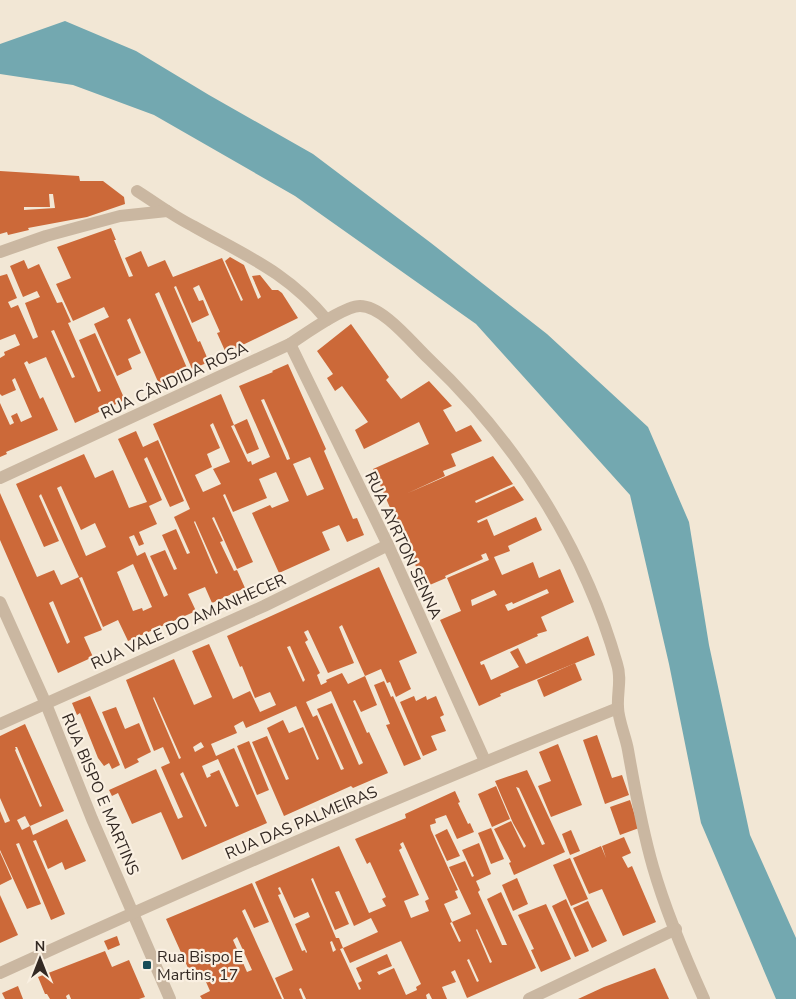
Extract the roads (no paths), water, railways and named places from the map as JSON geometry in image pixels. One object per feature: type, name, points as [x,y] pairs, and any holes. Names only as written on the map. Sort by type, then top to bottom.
[{"type":"street","points":[[137,191],[167,211],[274,271],[309,300],[327,320]]},
{"type":"street","points":[[0,252],[46,236],[120,216],[167,211]]},
{"type":"street","name":"RUA CÂNDIDA ROSA","points":[[0,478],[290,344],[327,320],[358,306],[376,311],[450,378],[499,434],[537,488],[563,532],[609,638],[620,678],[618,708]]},
{"type":"street","name":"RUA AYRTON SENNA","points":[[290,344],[388,545],[485,761]]},
{"type":"street","name":"RUA VALE DO AMANHECER","points":[[0,724],[255,610],[388,545]]},
{"type":"street","name":"RUA BISPO E MARTINS","points":[[0,602],[46,704],[92,819],[134,912],[170,999]]},
{"type":"street","points":[[618,708],[627,740],[638,808],[653,866],[704,999]]},
{"type":"street","name":"RUA DAS PALMEIRAS","points":[[0,973],[134,912],[485,761],[618,708]]},
{"type":"street","points":[[529,999],[676,929]]},
{"type":"water","points":[[65,21],[136,51],[313,154],[547,334],[648,427],[689,522],[709,645],[750,835],[796,938],[796,999],[776,999],[701,823],[669,664],[630,495],[476,324],[295,196],[154,115],[73,85],[0,74],[0,44]]},
{"type":"place","name":"Rua Bispo E Martins, 17","points":[[147,965]]}]
